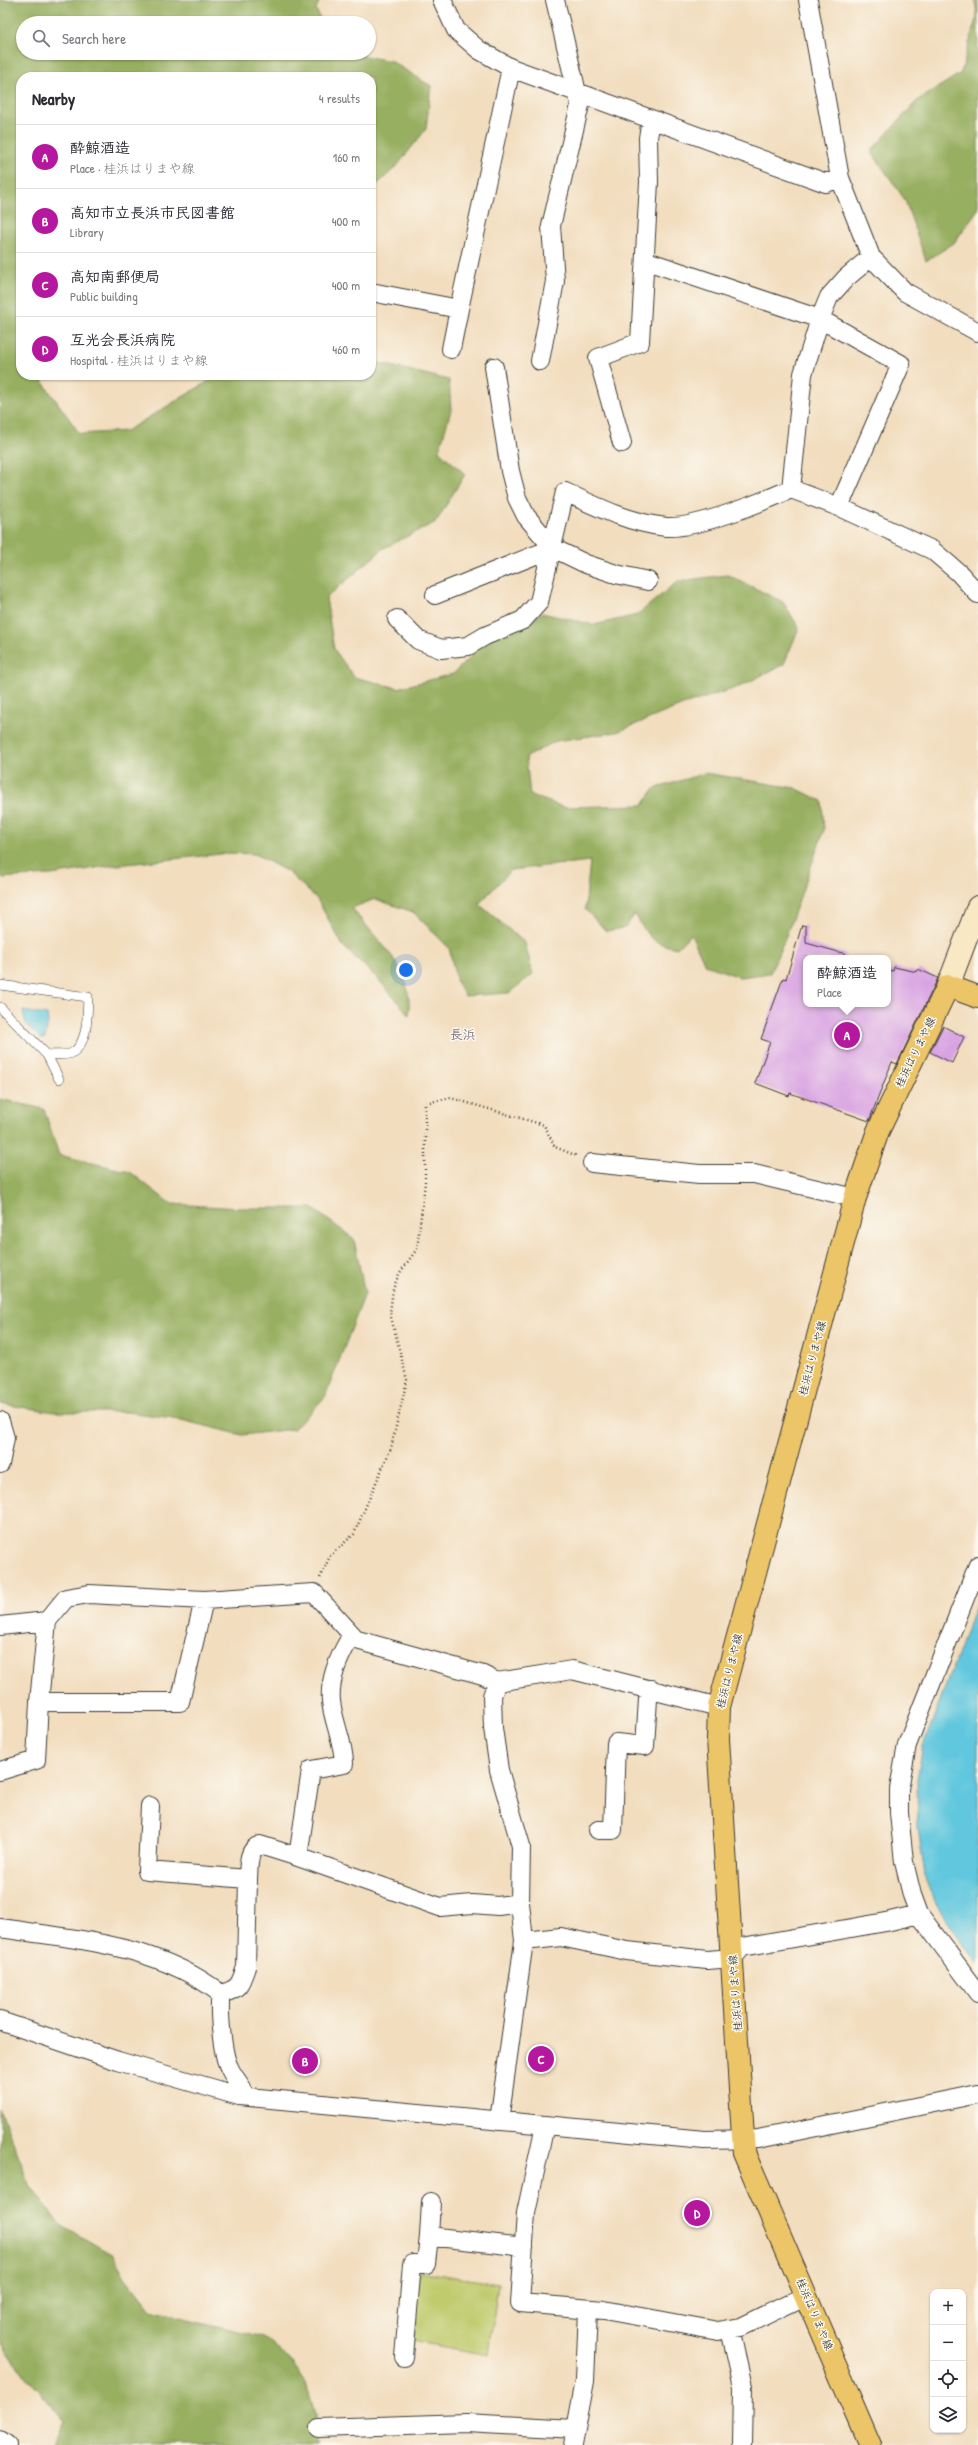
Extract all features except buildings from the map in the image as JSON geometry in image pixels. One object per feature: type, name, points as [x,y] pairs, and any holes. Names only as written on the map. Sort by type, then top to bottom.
[{"type":"main road","points":[[978,907],[948,986],[978,997]]},
{"type":"main road","name":"桂浜はりまや線","points":[[866,2444],[807,2295],[746,2161],[743,2140],[733,1958],[718,1739],[719,1707],[855,1198],[878,1131],[948,986]]},
{"type":"street","points":[[442,0],[456,30],[479,50],[511,68],[826,183],[840,178]]},
{"type":"street","points":[[540,361],[555,282],[551,226],[580,105],[555,0]]},
{"type":"street","points":[[808,0],[840,178],[871,257],[905,292],[978,332]]},
{"type":"street","points":[[451,349],[511,68]]},
{"type":"street","points":[[622,443],[598,358],[640,342],[649,182],[648,138],[651,119]]},
{"type":"street","points":[[791,489],[803,374],[820,319],[829,297],[846,278],[871,257]]},
{"type":"street","points":[[645,263],[653,263],[820,319],[901,364],[839,508]]},
{"type":"street","points":[[376,293],[459,309]]},
{"type":"street","points":[[494,367],[510,472],[517,498],[526,516],[553,548],[586,564],[616,574],[648,581]]},
{"type":"street","points":[[397,619],[418,640],[441,648],[468,646],[485,636],[523,620],[539,602],[553,548],[565,492],[613,514],[666,527],[694,524],[773,497],[791,489],[839,508],[932,550],[959,573],[978,594]]},
{"type":"street","points":[[435,595],[553,548]]},
{"type":"street","points":[[592,1163],[698,1174],[754,1174],[855,1198]]},
{"type":"street","points":[[0,1421],[5,1438],[0,1464]]},
{"type":"street","points":[[978,1564],[909,1738],[899,1789],[900,1833],[912,1895],[919,1914],[978,1993]]},
{"type":"street","points":[[0,1771],[36,1760],[39,1702],[47,1621],[66,1598],[89,1594],[204,1600],[314,1593],[357,1640]]},
{"type":"street","points":[[39,1702],[180,1702],[204,1600]]},
{"type":"street","points":[[0,1626],[47,1621]]},
{"type":"street","points":[[298,1857],[311,1770],[344,1764],[344,1751],[331,1702],[331,1686],[349,1640],[357,1640],[483,1675],[497,1682],[572,1670],[719,1707]]},
{"type":"street","points":[[497,1682],[492,1696],[493,1728],[499,1770],[521,1846],[520,1903],[524,1941],[499,2121]]},
{"type":"street","points":[[598,1830],[613,1830],[616,1743],[645,1746],[648,1698],[652,1689]]},
{"type":"street","points":[[150,1806],[147,1871],[248,1879]]},
{"type":"street","points":[[220,1994],[235,1990],[242,1981],[246,1967],[248,1879],[251,1853],[255,1847],[260,1845],[440,1907],[472,1904],[498,1906],[520,1903]]},
{"type":"street","points":[[524,1941],[561,1937],[627,1951],[707,1960],[733,1958],[742,1947],[886,1922],[919,1914]]},
{"type":"street","points":[[0,1928],[78,1940],[152,1956],[210,1986],[220,1994]]},
{"type":"street","points":[[220,1994],[218,2006],[228,2067],[242,2088],[239,2096]]},
{"type":"street","points":[[0,2021],[118,2061],[239,2096],[704,2140],[758,2139],[978,2094]]},
{"type":"street","points":[[545,2125],[526,2213],[520,2303],[588,2310],[604,2310],[718,2331],[741,2326],[807,2295]]},
{"type":"street","points":[[404,2357],[412,2264],[426,2264],[431,2202]]},
{"type":"street","points":[[429,2236],[524,2248]]},
{"type":"street","points":[[319,2428],[466,2423],[574,2437],[585,2381],[588,2310]]},
{"type":"street","points":[[730,2329],[743,2387],[742,2445]]},
{"type":"street","points":[[0,2440],[7,2445]]},
{"type":"lane","points":[[0,985],[88,997],[86,1020],[81,1044],[71,1053],[47,1055]]},
{"type":"lane","points":[[0,1007],[47,1055],[58,1079]]},
{"type":"path","points":[[314,1593],[330,1556],[354,1534],[391,1448],[407,1380],[390,1313],[393,1289],[399,1274],[417,1249],[425,1183],[425,1104],[451,1098],[544,1125],[556,1147],[592,1163]]},
{"type":"green space","points":[[0,0],[320,0],[316,9],[319,16],[16,16],[16,60],[376,60],[376,58],[391,61],[431,86],[426,129],[397,166],[376,185],[376,72],[16,72],[16,380],[42,380],[80,434],[126,431],[211,380],[376,380],[376,362],[449,380],[451,410],[439,451],[465,474],[436,522],[384,548],[326,598],[334,649],[354,677],[398,688],[453,674],[491,636],[542,613],[594,625],[637,615],[678,581],[728,575],[783,602],[799,628],[784,664],[739,687],[683,705],[617,732],[556,741],[526,757],[530,795],[563,807],[643,805],[654,789],[705,773],[795,788],[822,801],[824,830],[785,939],[770,973],[740,977],[705,965],[691,934],[677,948],[655,941],[643,928],[635,914],[625,928],[606,931],[585,909],[590,861],[511,870],[479,904],[525,943],[533,974],[509,993],[465,996],[457,983],[449,948],[413,912],[375,899],[352,908],[383,945],[400,969],[406,982],[409,998],[409,1015],[377,978],[343,946],[317,899],[288,872],[255,854],[230,853],[108,866],[51,875],[0,878]]},
{"type":"green space","points":[[975,0],[978,0],[978,209],[954,243],[926,261],[905,200],[871,151],[918,100],[961,73],[977,15]]},
{"type":"green space","points":[[0,1099],[44,1109],[59,1155],[130,1172],[171,1204],[240,1208],[312,1208],[354,1239],[365,1294],[325,1397],[294,1429],[242,1435],[173,1418],[127,1412],[55,1412],[0,1404]]},
{"type":"green space","points":[[0,2109],[31,2187],[59,2224],[113,2255],[125,2277],[151,2310],[263,2337],[290,2360],[306,2382],[315,2414],[316,2445],[53,2445],[65,2421],[13,2361],[0,2340]]},
{"type":"green space","points":[[419,2271],[498,2284],[489,2355],[412,2341]]},
{"type":"water","points":[[23,1011],[47,1015],[48,1023],[45,1038],[41,1039],[26,1024]]},
{"type":"water","points":[[978,1600],[978,1965],[937,1906],[925,1876],[918,1827],[917,1779],[923,1746]]},
{"type":"place","name":"酔鯨酒造","points":[[847,1035]]},
{"type":"place","name":"高知南郵便局","points":[[541,2059]]},
{"type":"place","name":"高知市立長浜市民図書館","points":[[305,2061]]},
{"type":"place","name":"互光会長浜病院","points":[[697,2213]]},
{"type":"district","name":"長浜","points":[[463,1034]]}]
